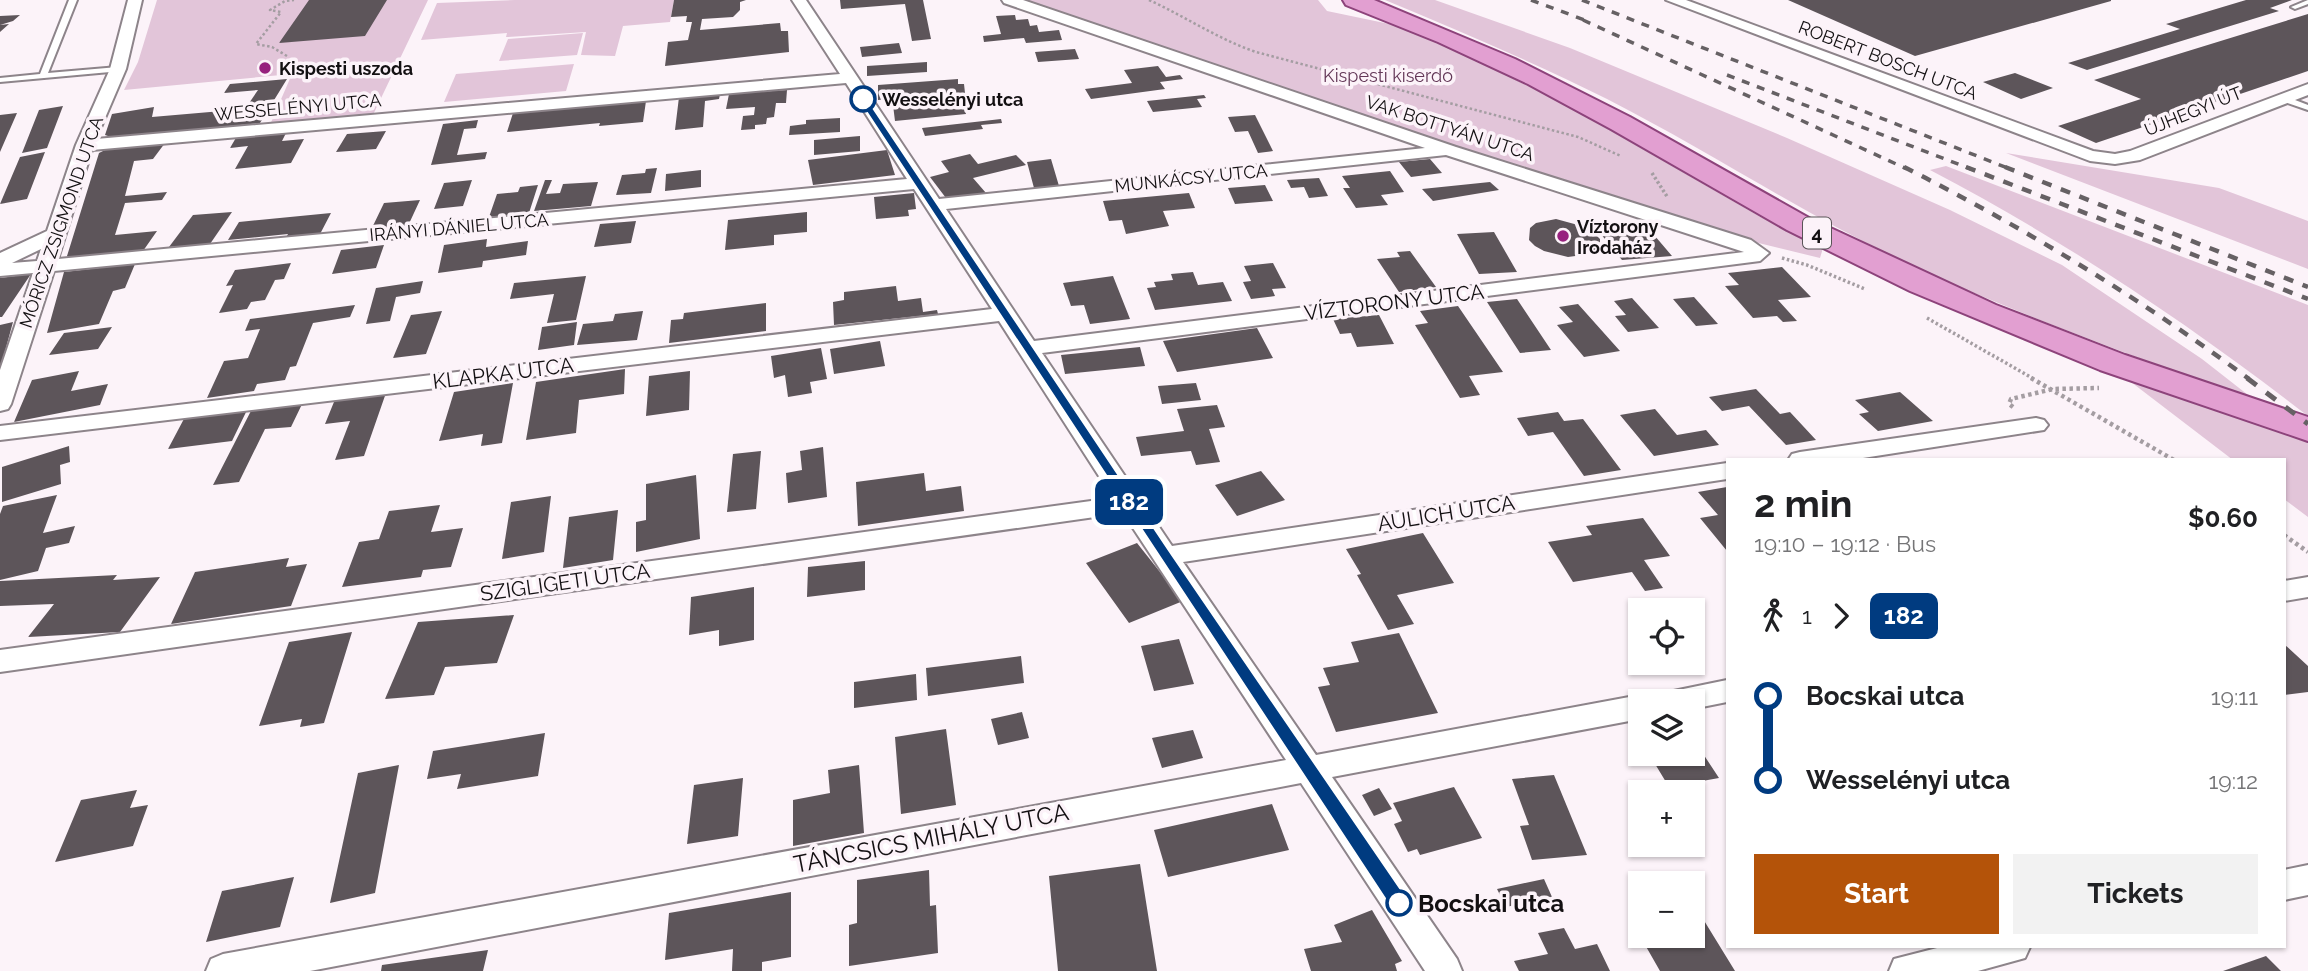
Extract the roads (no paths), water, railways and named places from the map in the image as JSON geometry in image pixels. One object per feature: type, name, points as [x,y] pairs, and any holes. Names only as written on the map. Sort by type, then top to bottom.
[{"type":"main road","name":"4","points":[[1354,0],[1429,30],[1595,108],[1798,224],[1888,269],[2048,339],[2137,373],[2308,429]]},
{"type":"street","name":"MÓRICZ ZSIGMOND UTCA","points":[[0,404],[85,145],[118,69],[135,0]]},
{"type":"street","points":[[799,0],[1130,504],[1445,971]]},
{"type":"street","name":"VAK BOTTYÁN UTCA","points":[[1009,0],[1450,151],[1681,224],[1758,252]]},
{"type":"street","name":"ROBERT BOSCH UTCA","points":[[1673,0],[2090,156]]},
{"type":"street","name":"WESSELÉNYI UTCA","points":[[85,145],[849,78]]},
{"type":"street","name":"ÚJHEGYI ÚT","points":[[2090,156],[2115,159],[2134,156],[2308,89]]},
{"type":"street","name":"MUNKÁCSY UTCA","points":[[932,205],[1450,151]]},
{"type":"street","name":"IRÁNYI DÁNIEL UTCA","points":[[0,270],[918,183]]},
{"type":"street","points":[[0,261],[54,235]]},
{"type":"street","name":"VÍZTORONY UTCA","points":[[1027,348],[1753,257],[1758,252]]},
{"type":"street","name":"KLAPKA UTCA","points":[[0,433],[1006,314]]},
{"type":"street","points":[[1813,458],[2036,425]]},
{"type":"street","name":"AULICH UTCA","points":[[1165,556],[1726,471]]},
{"type":"street","name":"SZIGLIGETI UTCA","points":[[0,661],[1130,504]]},
{"type":"street","points":[[2286,591],[2308,587]]},
{"type":"street","points":[[1705,695],[1726,691]]},
{"type":"street","name":"TÁNCSICS MIHÁLY UTCA","points":[[223,971],[1628,709]]},
{"type":"street","points":[[2286,886],[2308,880]]},
{"type":"street","points":[[1906,971],[2009,948]]},
{"type":"lane","points":[[43,77],[73,0]]},
{"type":"lane","points":[[2295,7],[2308,2]]},
{"type":"lane","points":[[0,80],[118,69]]},
{"type":"lane","points":[[2283,98],[2308,108]]},
{"type":"railway","points":[[1531,0],[1590,22]]},
{"type":"railway","points":[[1582,0],[2010,169]]},
{"type":"railway","points":[[1583,20],[1907,169]]},
{"type":"railway","points":[[1727,75],[1971,169]]},
{"type":"railway","points":[[1904,167],[2081,266],[2167,321],[2249,379]]},
{"type":"railway","points":[[1966,167],[2308,299]]},
{"type":"railway","points":[[2005,167],[2308,287]]},
{"type":"railway","points":[[2247,378],[2308,424]]},
{"type":"place","name":"Kispesti uszoda","points":[[265,68]]},
{"type":"place","name":"Wesselényi utca","points":[[863,99]]},
{"type":"place","name":"Víztorony Irodaház","points":[[1563,236]]},
{"type":"place","name":"Bocskai utca","points":[[1399,903]]},
{"type":"park label","name":"Kispesti kiserdő","points":[[1388,75]]}]
